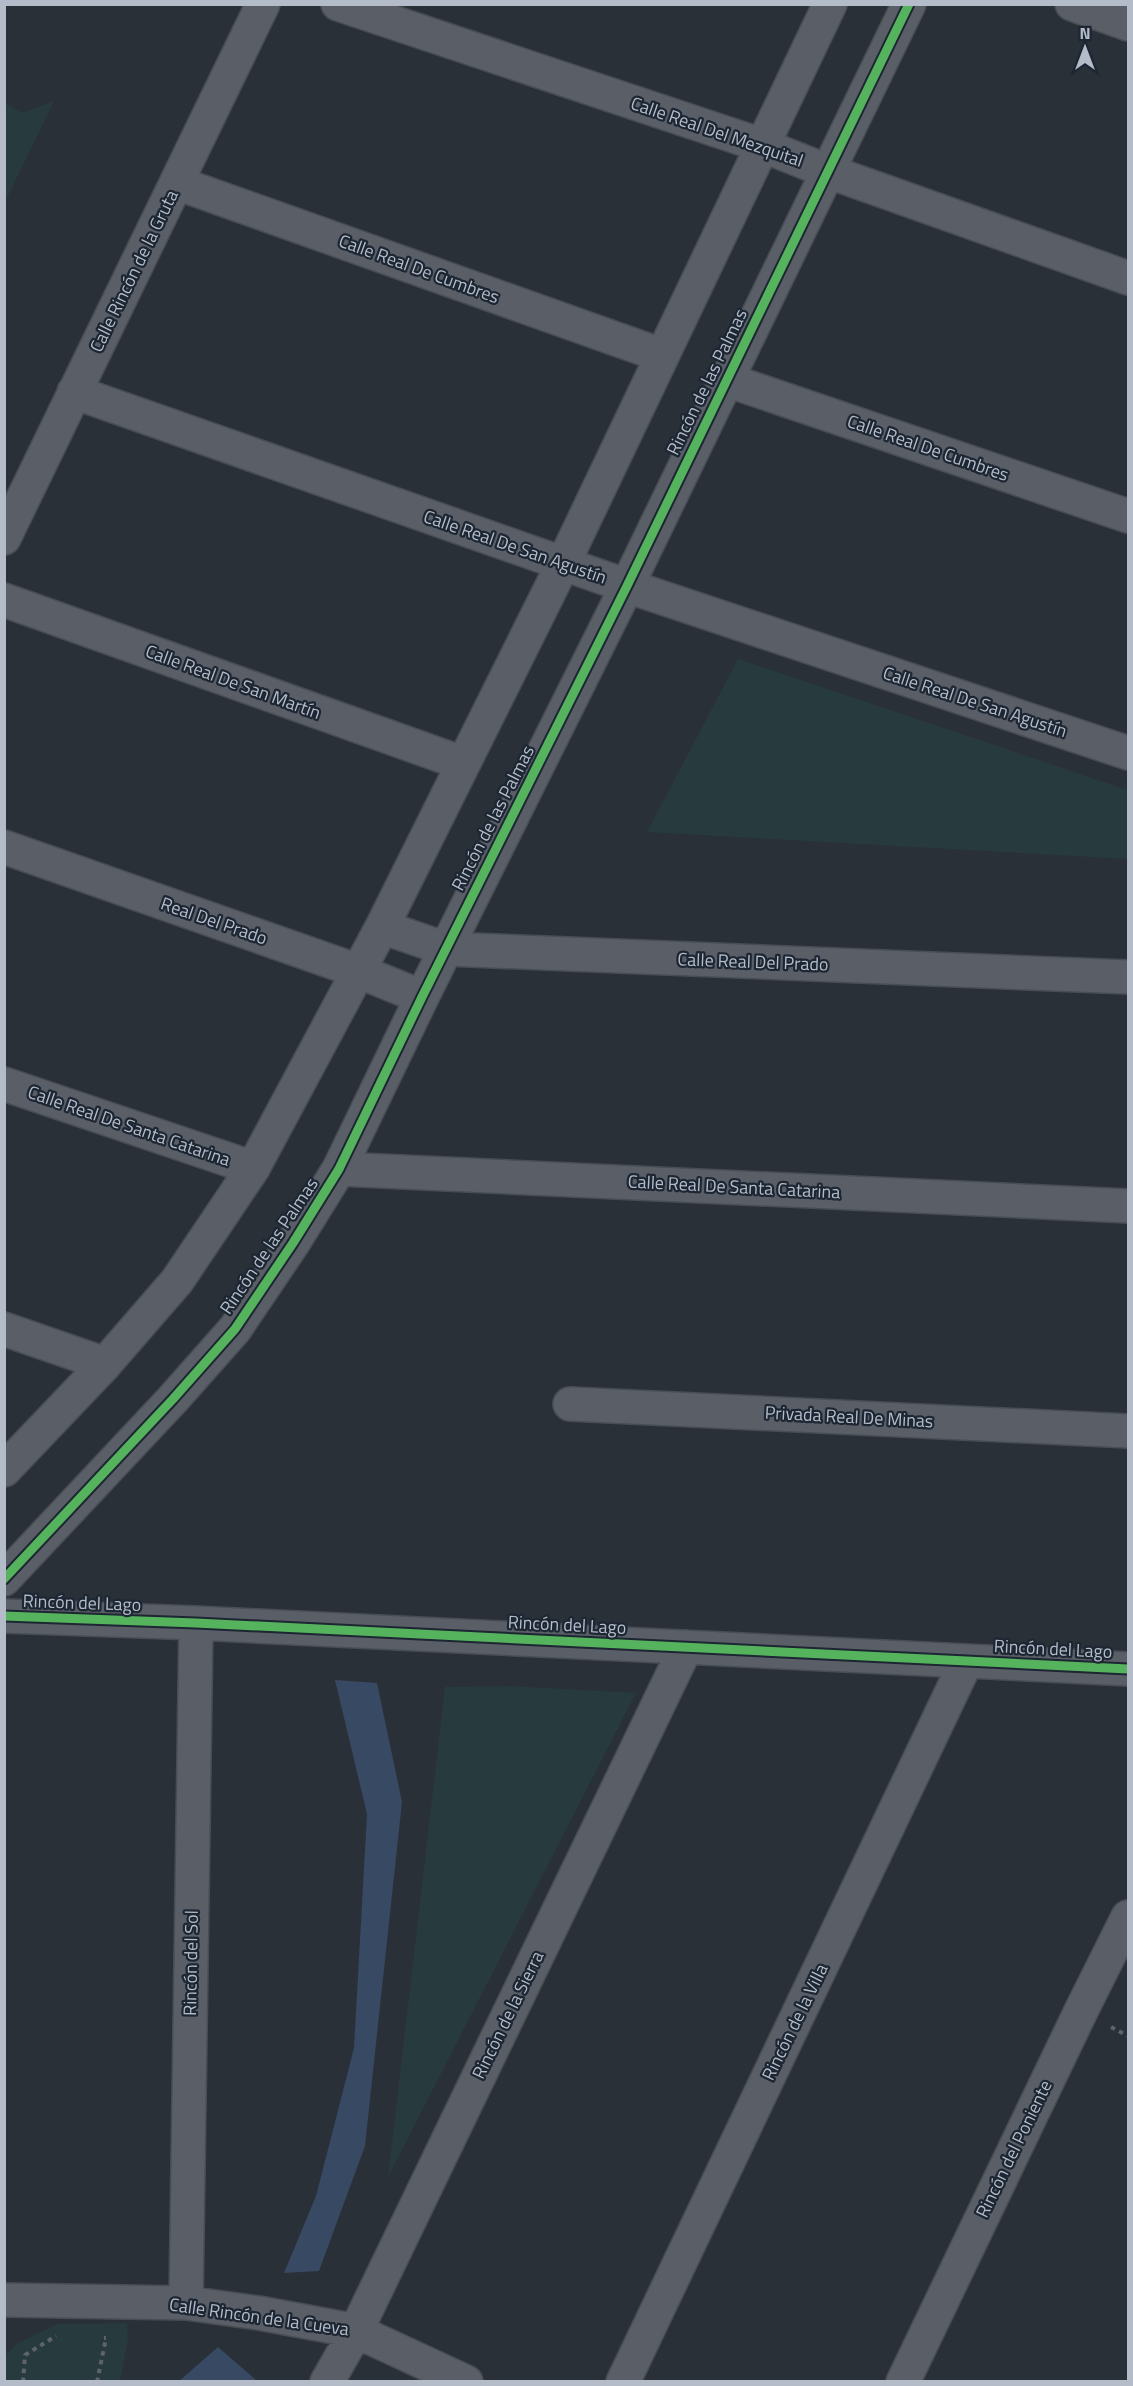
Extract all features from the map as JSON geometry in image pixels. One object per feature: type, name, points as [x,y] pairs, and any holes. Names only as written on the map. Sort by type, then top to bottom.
[{"type":"street","name":"Calle Rincón de la Gruta","points":[[4,538],[263,4]]},
{"type":"street","name":"Calle Real Del Mezquital","points":[[338,4],[764,146],[827,171],[1128,278]]},
{"type":"street","points":[[4,1470],[105,1364],[177,1281],[253,1168],[382,927],[563,564],[830,4]]},
{"type":"street","name":"Rincón de las Palmas","points":[[4,1579],[173,1399],[234,1329],[293,1243],[339,1169],[627,586],[909,4]]},
{"type":"street","points":[[1072,4],[1128,24]]},
{"type":"street","name":"Calle Real De Cumbres","points":[[177,183],[661,355]]},
{"type":"street","name":"Calle Real De Cumbres","points":[[727,380],[1128,516]]},
{"type":"street","name":"Calle Real De San Agustín","points":[[74,392],[627,586],[1128,753]]},
{"type":"street","name":"Calle Real De San Martín","points":[[4,600],[462,763]]},
{"type":"street","name":"Real Del Prado","points":[[4,848],[358,972],[422,997]]},
{"type":"street","name":"Calle Real Del Prado","points":[[382,927],[446,949],[1128,977]]},
{"type":"street","name":"Calle Real De Santa Catarina","points":[[4,1084],[253,1168]]},
{"type":"street","name":"Calle Real De Santa Catarina","points":[[339,1169],[1128,1206]]},
{"type":"street","points":[[4,1329],[105,1364]]},
{"type":"street","name":"Privada Real De Minas","points":[[570,1404],[1128,1431]]},
{"type":"street","name":"Rincón del Lago","points":[[4,1616],[196,1623],[1128,1669]]},
{"type":"street","name":"Rincón del Sol","points":[[186,2303],[196,1623]]},
{"type":"street","name":"Rincón de la Sierra","points":[[327,2382],[356,2331],[686,1647]]},
{"type":"street","name":"Rincón de la Villa","points":[[623,2382],[966,1662]]},
{"type":"street","name":"Rincón del Poniente","points":[[903,2382],[1128,1917]]},
{"type":"street","name":"Calle Rincón de la Cueva","points":[[4,2301],[186,2303],[356,2331],[465,2382]]},
{"type":"path","points":[[23,2382],[25,2355],[62,2332]]},
{"type":"path","points":[[95,2337],[106,2338],[97,2382]]},
{"type":"green space","points":[[54,101],[5,202],[5,103],[22,113]]},
{"type":"green space","points":[[738,659],[1128,790],[1128,859],[647,832]]},
{"type":"green space","points":[[510,1686],[636,1693],[388,2177],[445,1687]]},
{"type":"green space","points":[[127,2323],[128,2340],[120,2381],[5,2381],[5,2355],[18,2343],[57,2324]]},
{"type":"water","points":[[335,1680],[377,1683],[402,1802],[365,2146],[319,2271],[284,2273],[316,2196],[354,2048],[367,1814]]},
{"type":"water","points":[[218,2347],[256,2380],[179,2381]]},
{"type":"cycle path","points":[[4,1579],[173,1399],[235,1329],[339,1169],[627,586],[909,4]]},
{"type":"cycle path","points":[[4,1616],[196,1623],[1128,1669]]}]
